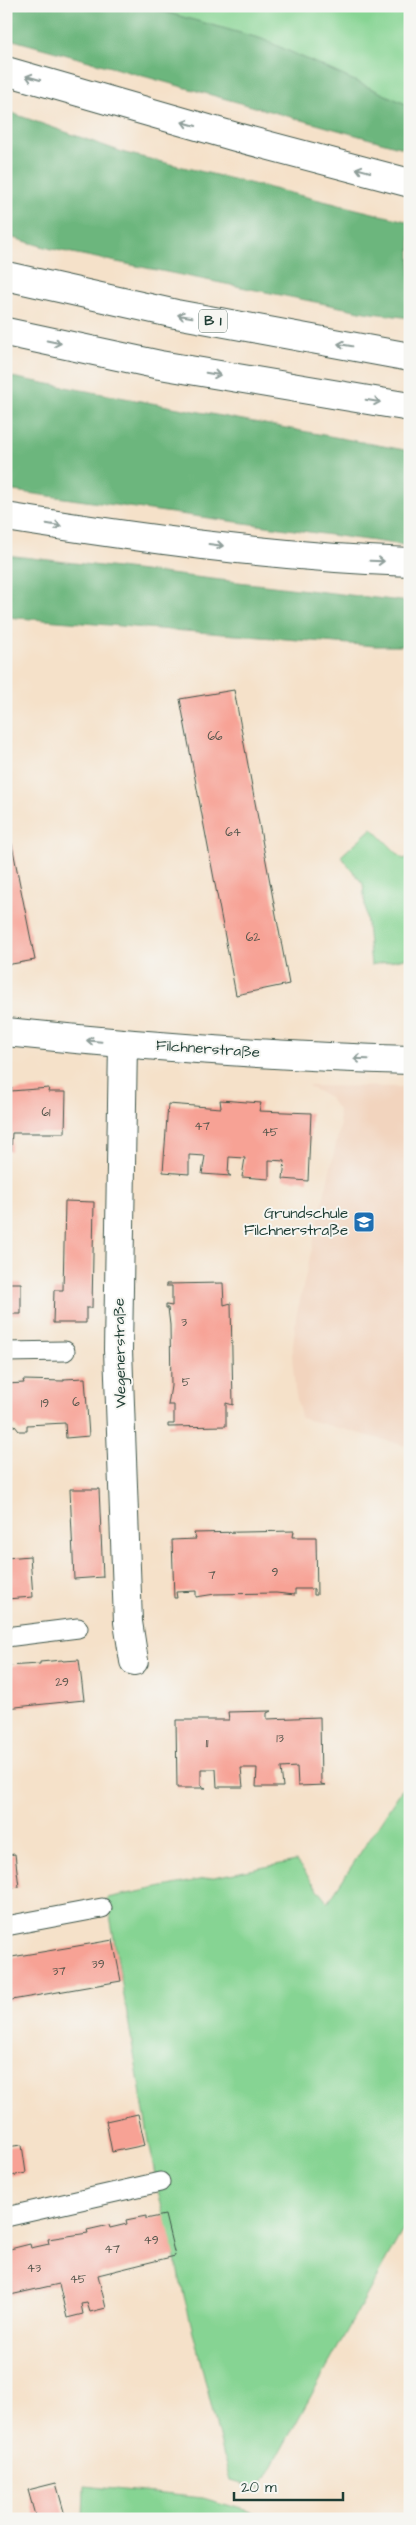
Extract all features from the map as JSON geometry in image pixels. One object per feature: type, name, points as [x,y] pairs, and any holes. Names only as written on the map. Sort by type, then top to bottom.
[{"type":"main road","points":[[6,71],[236,137],[410,183]]},
{"type":"main road","name":"B 1","points":[[6,276],[176,314],[410,357]]},
{"type":"main road","points":[[6,332],[160,365],[410,407]]},
{"type":"main road","points":[[6,517],[71,527],[329,559],[410,562]]},
{"type":"main road","name":"Filchnerstraße","points":[[6,1032],[123,1043],[317,1057],[410,1060]]},
{"type":"main road","name":"Wegenerstraße","points":[[123,1043],[118,1350],[128,1622],[134,1661]]},
{"type":"lane","points":[[6,1352],[65,1351]]},
{"type":"lane","points":[[6,1637],[78,1628]]},
{"type":"lane","points":[[6,1926],[102,1908]]},
{"type":"lane","points":[[6,2217],[160,2182]]},
{"type":"shaded area","name":"Grundschule Filchnerstraße","points":[[307,1086],[410,1087],[410,1447],[301,1418],[295,1390],[292,1355],[296,1317],[340,1127],[338,1110],[329,1097]]},
{"type":"green space","points":[[6,6],[143,6],[262,39],[410,106],[410,150],[6,38]]},
{"type":"green space","points":[[143,6],[410,6],[410,106],[262,39]]},
{"type":"green space","points":[[6,111],[125,153],[410,222],[410,318],[365,312],[52,249],[6,236]]},
{"type":"green space","points":[[6,376],[410,451],[410,546],[6,490]]},
{"type":"green space","points":[[6,555],[410,602],[410,646],[375,646],[6,617]]},
{"type":"green space","points":[[372,828],[403,859],[410,857],[410,957],[371,965],[363,884],[341,856]]},
{"type":"green space","points":[[410,1777],[410,2217],[260,2488],[230,2481],[157,2187],[107,1898],[296,1861],[328,1902]]},
{"type":"green space","points":[[84,2486],[203,2498],[276,2519],[83,2519]]},
{"type":"building","points":[[234,690],[289,984],[236,995],[180,699]]},
{"type":"building","points":[[6,815],[35,960],[6,965]]},
{"type":"building","points":[[6,1088],[12,1088],[11,1091],[49,1088],[48,1092],[66,1092],[65,1133],[12,1133],[11,1151],[6,1151]]},
{"type":"building","points":[[220,1100],[261,1103],[259,1111],[311,1113],[308,1181],[283,1179],[285,1161],[269,1160],[269,1179],[242,1177],[245,1158],[229,1157],[228,1174],[231,1176],[202,1174],[205,1156],[189,1155],[189,1174],[163,1172],[168,1104],[221,1108]]},
{"type":"building","points":[[65,1201],[94,1202],[92,1308],[86,1308],[86,1323],[53,1323],[54,1290],[63,1290]]},
{"type":"building","points":[[6,1283],[21,1283],[21,1314],[6,1314]]},
{"type":"building","points":[[223,1283],[224,1305],[231,1303],[233,1405],[226,1403],[226,1426],[168,1427],[168,1424],[174,1424],[174,1405],[168,1405],[171,1386],[170,1325],[166,1305],[172,1306],[172,1286],[166,1286],[166,1284]]},
{"type":"building","points":[[85,1378],[89,1436],[66,1438],[65,1423],[27,1425],[27,1431],[19,1431],[15,1426],[6,1426],[6,1384],[24,1383],[23,1380],[64,1381],[64,1379]]},
{"type":"building","points":[[70,1489],[99,1489],[103,1577],[74,1579]]},
{"type":"building","points":[[294,1531],[293,1537],[316,1537],[317,1595],[314,1595],[314,1589],[295,1589],[295,1595],[276,1593],[215,1594],[196,1597],[196,1591],[176,1592],[177,1598],[174,1598],[172,1540],[196,1539],[194,1533]]},
{"type":"building","points":[[30,1556],[33,1597],[6,1599],[6,1558]]},
{"type":"building","points":[[79,1660],[84,1700],[6,1708],[6,1666],[40,1664],[40,1662]]},
{"type":"building","points":[[271,1711],[267,1713],[267,1719],[320,1717],[321,1784],[326,1785],[298,1786],[297,1767],[281,1768],[283,1787],[256,1787],[257,1768],[241,1768],[243,1787],[217,1787],[216,1769],[201,1769],[201,1786],[206,1788],[177,1788],[176,1720],[229,1720],[228,1712]]},
{"type":"building","points":[[15,1854],[19,1887],[6,1889],[6,1855]]},
{"type":"building","points":[[113,1940],[121,1981],[6,2001],[6,1958]]},
{"type":"building","points":[[138,2114],[145,2145],[112,2152],[106,2121]]},
{"type":"building","points":[[22,2145],[26,2173],[6,2177],[6,2147]]},
{"type":"building","points":[[165,2215],[175,2256],[98,2275],[106,2308],[90,2312],[87,2303],[81,2304],[83,2314],[67,2318],[59,2284],[6,2296],[6,2253],[10,2252],[10,2249],[30,2244],[31,2248],[49,2244],[48,2239],[88,2233],[87,2230],[109,2225],[110,2228],[127,2224],[126,2220],[146,2216],[146,2219]]},
{"type":"building","points":[[56,2483],[66,2519],[36,2519],[28,2490]]},
{"type":"place","name":"Grundschule Filchnerstraße","points":[[364,1222]]}]
